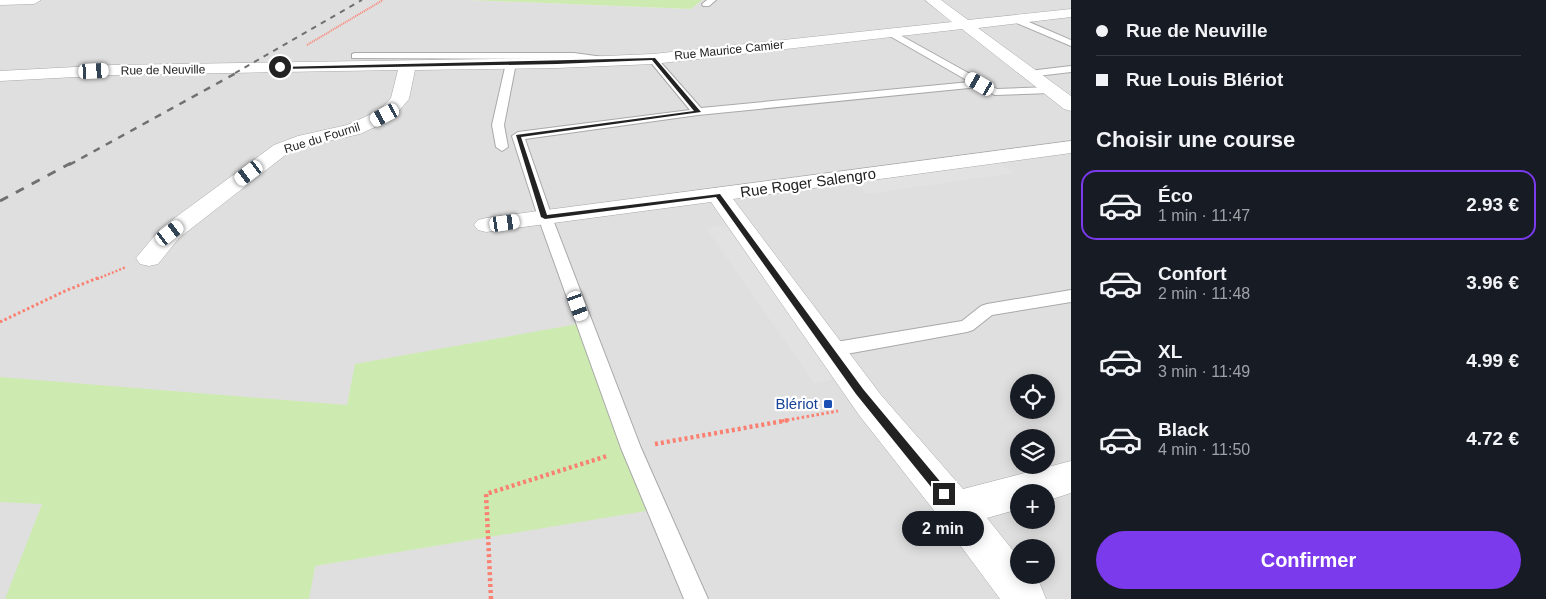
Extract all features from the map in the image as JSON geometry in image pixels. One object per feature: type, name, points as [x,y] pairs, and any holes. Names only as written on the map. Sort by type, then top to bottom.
[{"type":"street","points":[[0,1],[34,0]]},
{"type":"street","points":[[932,0],[1071,105]]},
{"type":"street","name":"Rue Maurice Camier","points":[[326,66],[653,59],[1071,13]]},
{"type":"street","name":"Rue du Fournil","points":[[150,258],[170,233],[281,149],[305,140],[353,130],[385,115],[400,100],[408,65]]},
{"type":"street","name":"Rue de Neuville","points":[[0,76],[114,70],[326,66]]},
{"type":"street","name":"Rue Roger Salengro","points":[[486,225],[1071,147]]},
{"type":"street","points":[[718,195],[870,405],[956,509],[1025,599]]},
{"type":"street","points":[[956,509],[1071,477]]},
{"type":"lane","points":[[1015,19],[1071,43]]},
{"type":"lane","points":[[891,32],[995,92],[1051,90]]},
{"type":"lane","points":[[355,56],[574,56],[608,61]]},
{"type":"lane","points":[[653,59],[698,112]]},
{"type":"lane","points":[[502,147],[498,125],[511,63]]},
{"type":"lane","points":[[1029,74],[1071,69]]},
{"type":"lane","points":[[696,599],[631,448],[545,217],[518,136],[698,112],[980,84]]},
{"type":"lane","points":[[830,350],[966,326],[987,310],[1071,296]]},
{"type":"path","points":[[280,67],[283,60],[383,0]]},
{"type":"path","points":[[0,322],[65,292],[150,258]]},
{"type":"shaded area","points":[[0,0],[469,0],[691,9],[702,0],[1071,0],[1071,599],[0,599]]},
{"type":"shaded area","points":[[991,157],[1014,173],[867,194],[849,177]]},
{"type":"shaded area","points":[[725,225],[838,378],[814,383],[706,228]]},
{"type":"green space","points":[[469,0],[702,0],[691,9]]},
{"type":"green space","points":[[578,324],[646,511],[315,566],[309,599],[5,599],[42,504],[0,502],[0,377],[347,405],[355,364]]},
{"type":"railway","points":[[235,73],[362,0]]},
{"type":"railway","points":[[69,165],[238,72]]},
{"type":"railway","points":[[0,201],[71,163]]},
{"type":"place","name":"Blériot","points":[[828,404]]},
{"type":"route","points":[[280,67],[557,63],[653,59],[698,112],[518,136],[545,217],[718,195],[870,405],[944,494]]}]
